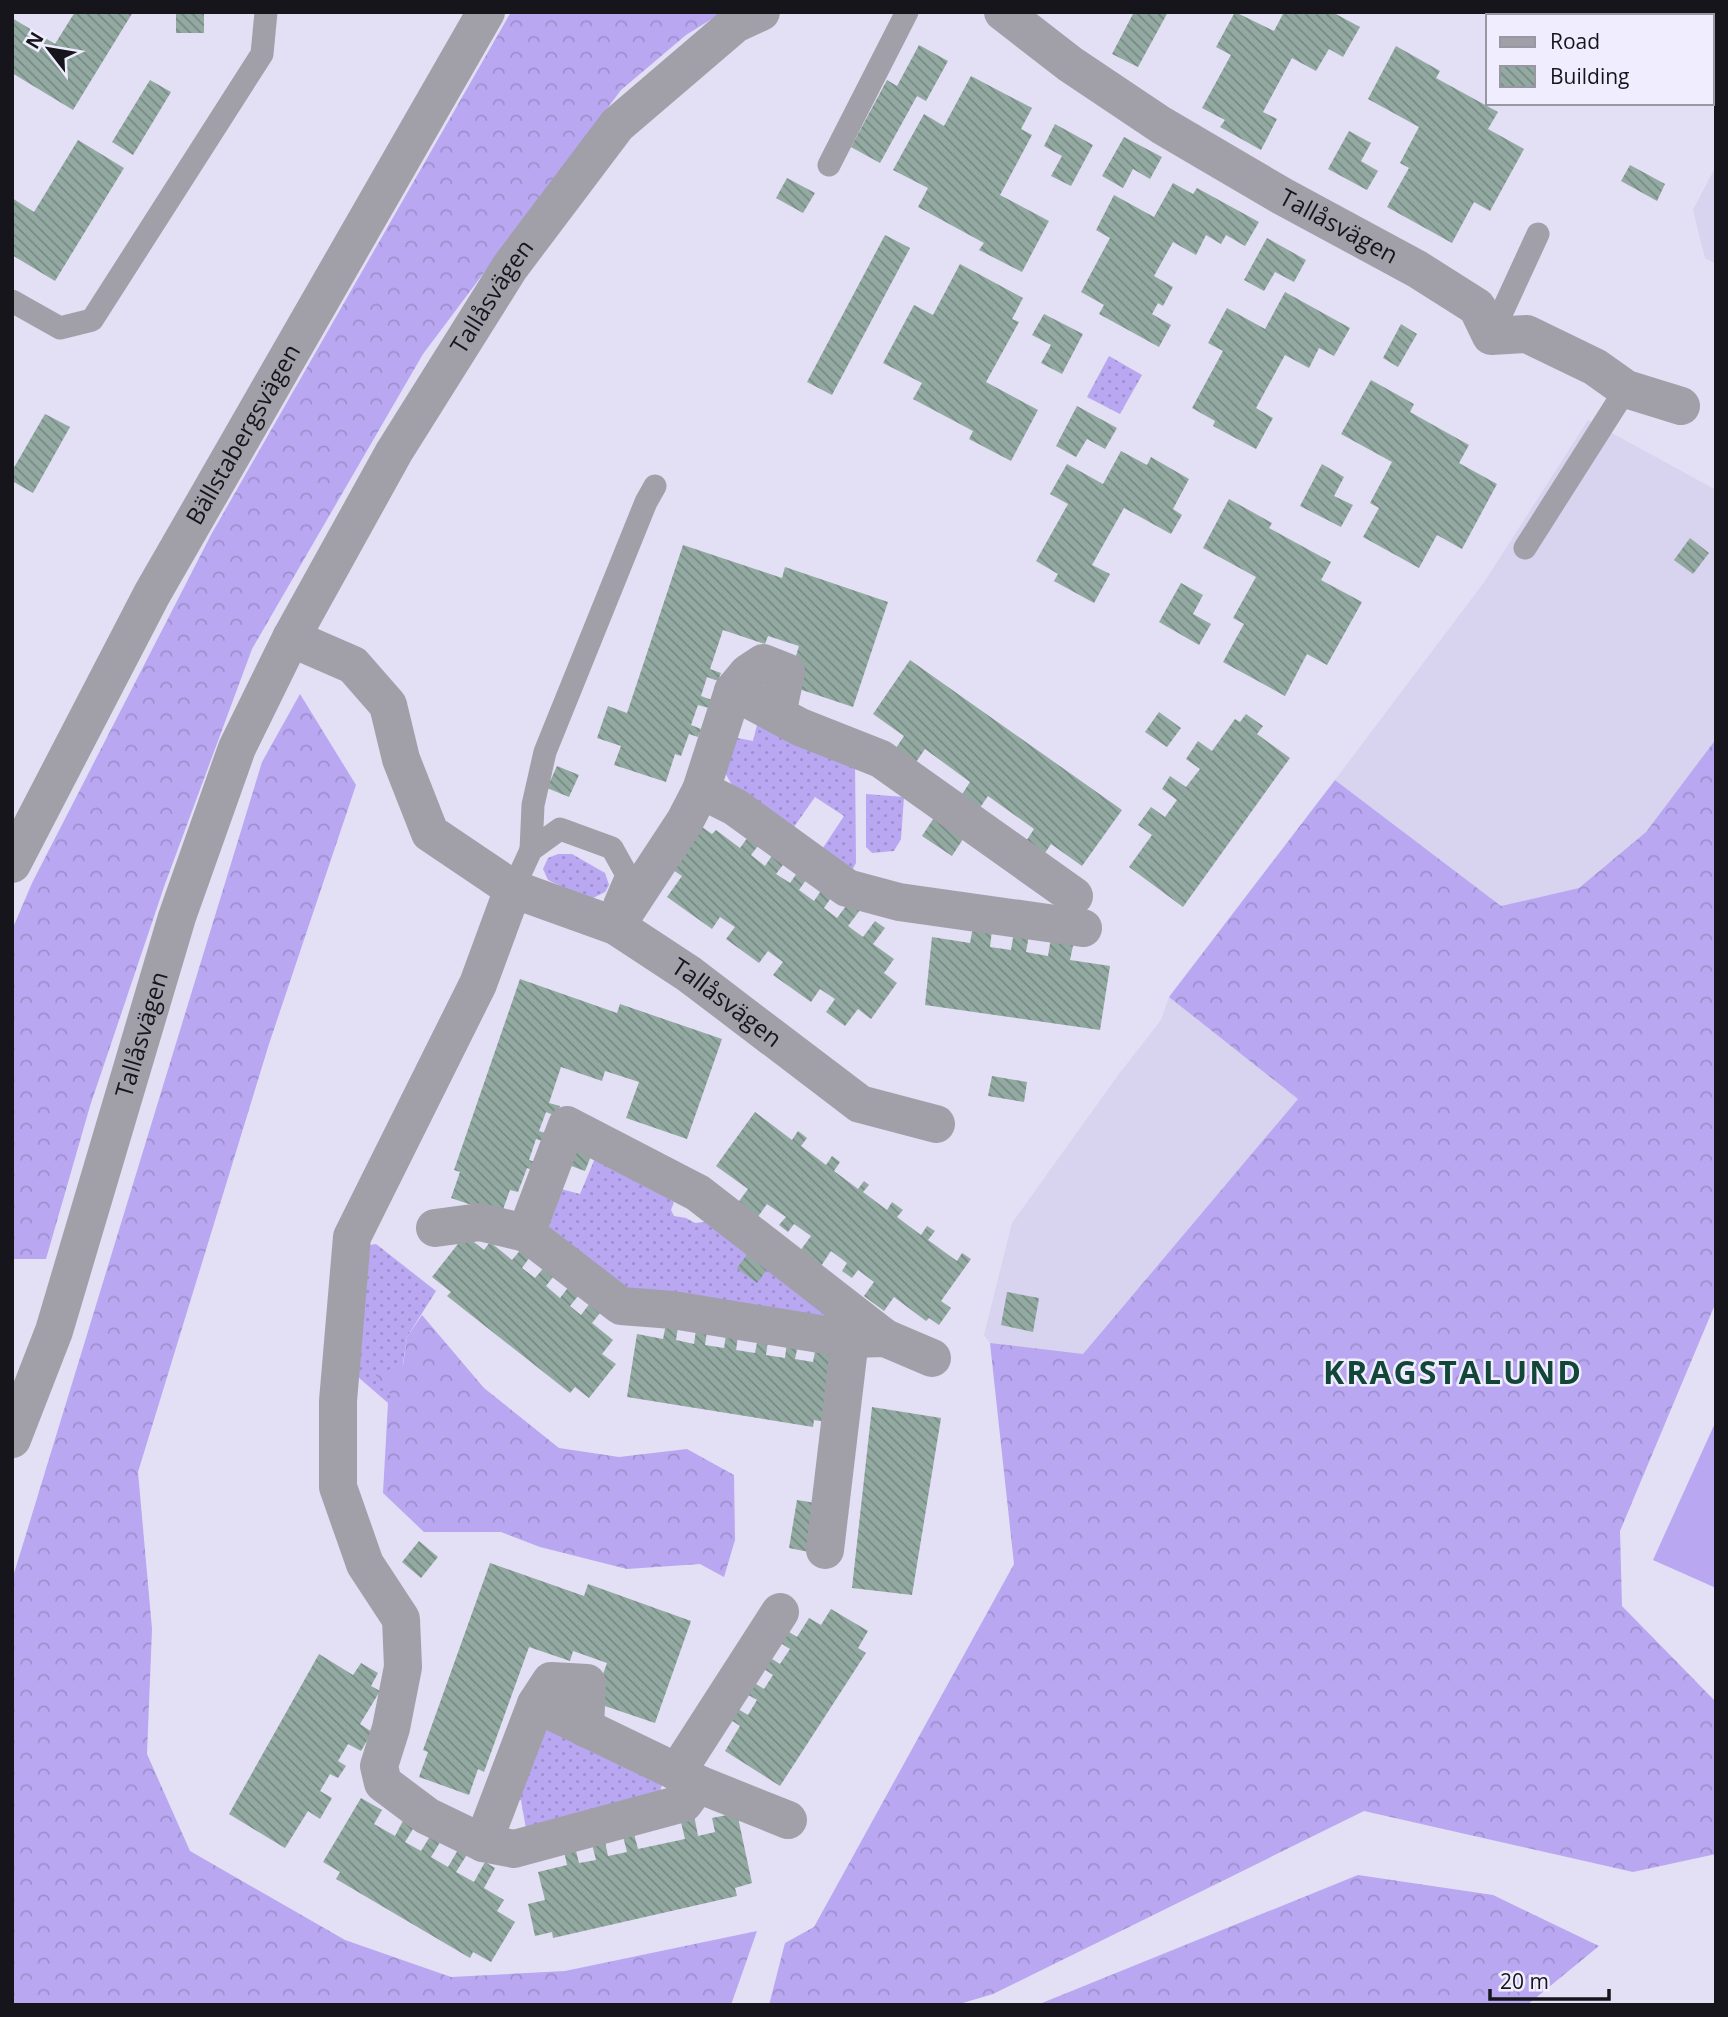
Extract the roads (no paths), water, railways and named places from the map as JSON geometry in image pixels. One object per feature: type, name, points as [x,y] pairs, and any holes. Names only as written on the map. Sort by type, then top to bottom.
[{"type":"street","name":"Bällstabergsvägen","points":[[12,864],[152,594],[486,12]]},
{"type":"street","name":"Tallåsvägen","points":[[12,1439],[54,1332],[177,917],[237,748],[290,638],[394,452],[519,256],[617,125],[736,24],[761,12]]},
{"type":"street","name":"Tallåsvägen","points":[[1003,12],[1070,64],[1161,125],[1282,196],[1417,269],[1477,307],[1491,336]]},
{"type":"street","points":[[1491,336],[1527,334],[1595,367],[1626,389],[1681,406]]},
{"type":"street","name":"Tallåsvägen","points":[[290,638],[353,665],[388,705],[401,759],[430,833],[513,889],[611,924],[689,974],[860,1104],[936,1124]]},
{"type":"street","points":[[611,924],[685,821],[701,790],[733,691],[800,727],[881,759],[1079,912],[899,902],[847,888],[735,807],[701,790]]},
{"type":"street","points":[[513,889],[478,984],[352,1237],[338,1401],[338,1487],[365,1564],[401,1619],[403,1667],[391,1728],[379,1766],[383,1783],[427,1816],[483,1843],[514,1849],[684,1803],[688,1778],[780,1612]]},
{"type":"street","points":[[526,1233],[567,1125],[698,1193],[868,1338]]},
{"type":"street","points":[[436,1228],[481,1222],[526,1233],[621,1306],[673,1310],[868,1338],[932,1358]]},
{"type":"street","points":[[825,1550],[868,1338]]},
{"type":"street","points":[[483,1843],[536,1704],[688,1778],[788,1820]]},
{"type":"lane","points":[[12,301],[60,328],[92,320],[262,54],[266,12]]},
{"type":"lane","points":[[829,165],[907,12]]},
{"type":"lane","points":[[1491,336],[1538,234]]},
{"type":"lane","points":[[1525,548],[1626,389]]},
{"type":"lane","points":[[513,889],[531,850],[533,805],[545,752],[654,486]]},
{"type":"lane","points":[[531,850],[560,829],[612,848],[627,876],[611,924]]},
{"type":"district","name":"KRAGSTALUND","points":[[1453,1373]]}]
